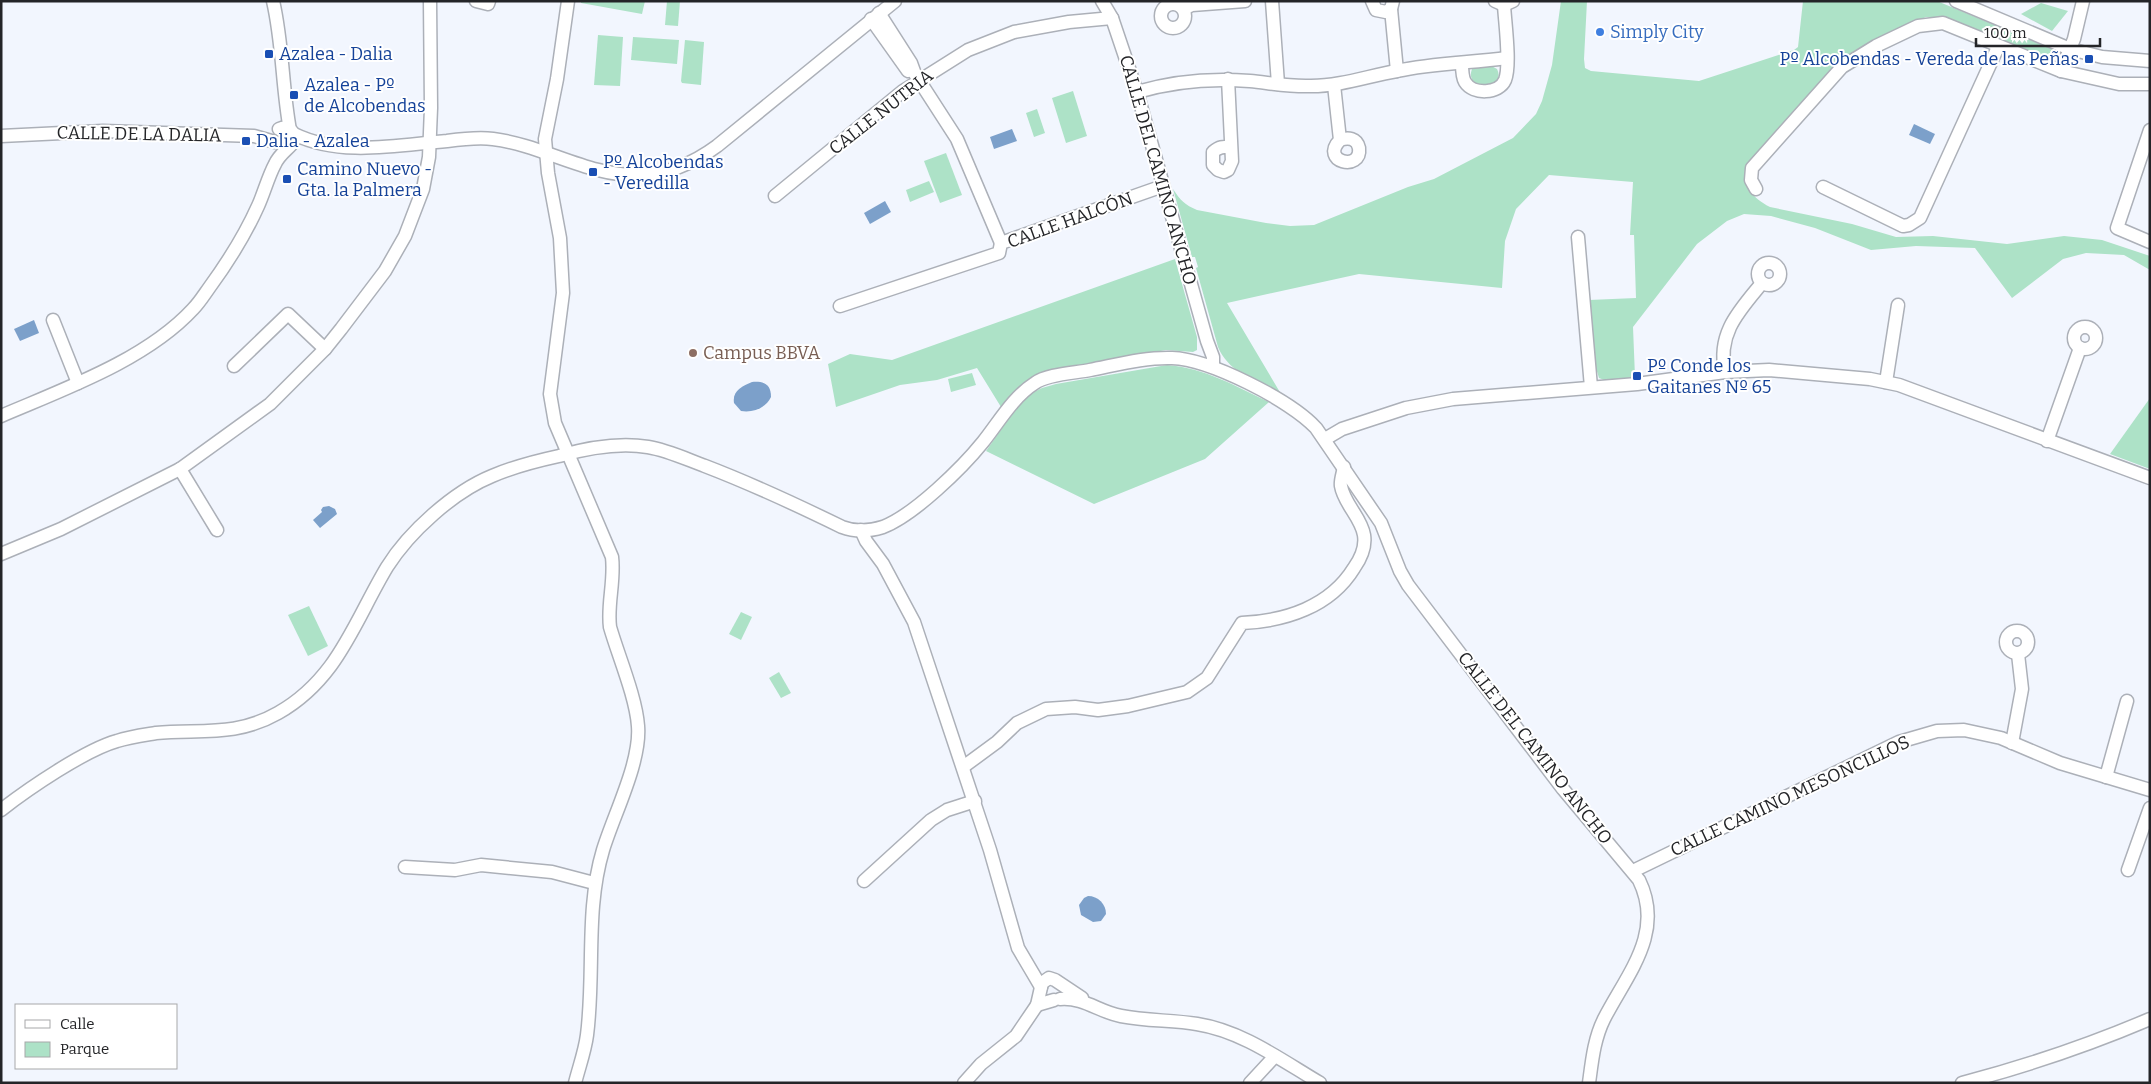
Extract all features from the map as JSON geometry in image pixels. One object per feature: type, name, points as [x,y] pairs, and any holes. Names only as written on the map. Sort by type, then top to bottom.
[{"type":"street","points":[[1,416],[78,383],[128,358],[164,334],[194,309],[226,265],[259,206],[285,138],[287,110],[280,29],[273,1]]},
{"type":"street","points":[[1,554],[61,529],[180,469],[270,404],[325,349],[385,271],[405,236],[415,214],[423,188],[429,157],[432,60],[430,1]]},
{"type":"street","points":[[476,1],[488,4],[489,1]]},
{"type":"street","points":[[568,1],[557,79],[546,131],[548,173],[560,238],[563,293],[550,394],[555,423],[612,558],[614,582],[608,613],[610,627],[636,710],[638,725],[635,756],[603,849],[594,883],[588,1024],[585,1045],[575,1083]]},
{"type":"street","points":[[285,138],[374,148],[490,138],[546,152],[622,175],[656,174],[687,165],[717,146],[895,1]]},
{"type":"street","points":[[1183,10],[1192,5],[1245,1]]},
{"type":"street","points":[[1272,1],[1278,84]]},
{"type":"street","points":[[1372,1],[1376,10],[1386,12],[1392,5]]},
{"type":"street","points":[[1956,1],[2070,49],[2102,56],[2150,61]]},
{"type":"street","points":[[2061,71],[2070,49],[2083,1]]},
{"type":"street","name":"CALLE DEL CAMINO ANCHO","points":[[1102,2],[1112,18],[1137,92],[1207,341],[1212,352],[1207,365]]},
{"type":"street","points":[[1462,63],[1462,74],[1469,86],[1477,90],[1498,88],[1506,78],[1507,58],[1504,3]]},
{"type":"street","points":[[1392,5],[1397,71]]},
{"type":"street","points":[[875,16],[911,63],[917,77],[957,139],[1001,244]]},
{"type":"street","name":"CALLE NUTRIA","points":[[775,196],[917,77],[968,50],[1014,32],[1069,22],[1112,18]]},
{"type":"street","points":[[1756,189],[1751,180],[1752,168],[1842,67],[1876,46],[1918,26],[1943,22],[1998,47],[2061,71],[2120,84],[2150,84]]},
{"type":"street","points":[[1823,187],[1903,226],[1910,225],[1920,218],[1998,47]]},
{"type":"street","points":[[1137,92],[1158,86],[1189,81],[1228,80],[1310,86],[1334,85],[1439,64],[1507,58]]},
{"type":"street","points":[[1228,80],[1231,148]]},
{"type":"street","points":[[1334,85],[1340,140]]},
{"type":"street","points":[[2150,130],[2117,228],[2150,242]]},
{"type":"street","name":"CALLE DE LA DALIA","points":[[1,136],[103,131],[285,138]]},
{"type":"street","name":"CALLE HALCÓN","points":[[840,306],[999,252],[1001,244],[1163,186]]},
{"type":"street","points":[[1578,238],[1591,387]]},
{"type":"street","points":[[1725,372],[1722,357],[1723,345],[1730,327],[1737,314],[1762,282]]},
{"type":"street","points":[[1886,382],[1898,305]]},
{"type":"street","points":[[234,366],[288,314],[325,349]]},
{"type":"street","points":[[53,320],[78,383]]},
{"type":"street","points":[[2047,441],[2080,348]]},
{"type":"street","name":"CALLE DEL CAMINO ANCHO","points":[[875,529],[899,518],[941,487],[982,444],[1020,394],[1036,381],[1155,358],[1175,358],[1207,365],[1289,406],[1306,417],[1322,435],[1381,523],[1400,571],[1408,585],[1564,789],[1633,871],[1645,892],[1649,911],[1647,932],[1637,960],[1603,1021],[1593,1050],[1589,1083]]},
{"type":"street","points":[[1322,435],[1406,408],[1453,399],[1637,384],[1725,372],[1769,370],[1870,379],[1899,385],[2150,478]]},
{"type":"street","points":[[1,810],[16,798],[82,757],[116,741],[154,734],[227,731],[258,723],[279,713],[311,690],[335,659],[359,622],[388,566],[407,541],[425,522],[469,489],[490,477],[523,465],[568,453],[619,445],[648,447],[671,453],[743,481],[842,527],[861,530],[875,529],[877,546],[883,564]]},
{"type":"street","points":[[963,767],[997,742],[1017,723],[1046,709],[1075,707],[1098,710],[1128,706],[1188,692],[1207,678],[1242,623],[1262,622],[1296,614],[1325,600],[1346,580],[1364,547],[1364,534],[1340,485],[1344,468]]},
{"type":"street","points":[[180,469],[217,530]]},
{"type":"street","points":[[861,530],[864,538],[883,564],[914,622],[975,801],[1018,948],[1030,969],[1044,985],[1045,995],[1059,995],[1090,1004],[1103,1011],[1120,1016],[1197,1024],[1214,1028],[1242,1038],[1320,1083]]},
{"type":"street","points":[[2012,743],[2020,709],[2022,689],[2018,654]]},
{"type":"street","points":[[2106,777],[2127,701]]},
{"type":"street","name":"CALLE CAMINO MESONCILLOS","points":[[1633,871],[1899,742],[1937,731],[1964,730],[2000,738],[2060,763],[2150,790]]},
{"type":"street","points":[[864,881],[931,820],[947,810],[975,801]]},
{"type":"street","points":[[2128,870],[2150,808]]},
{"type":"street","points":[[405,867],[455,870],[481,865],[552,872],[594,883]]},
{"type":"street","points":[[964,1083],[981,1064],[1016,1036],[1037,1005],[1044,985],[1055,980],[1059,995]]},
{"type":"street","points":[[1037,1005],[1059,995]]},
{"type":"street","points":[[1962,1083],[2026,1066],[2150,1019]]},
{"type":"street","points":[[1250,1083],[1275,1056]]},
{"type":"green space","points":[[581,1],[645,1],[642,14],[581,3]]},
{"type":"green space","points":[[667,1],[680,1],[678,26],[665,25]]},
{"type":"green space","points":[[1561,1],[1587,1],[1584,59],[1585,68],[1591,71],[1699,81],[1794,50],[1798,47],[1803,1],[1937,1],[2052,49],[2046,61],[1945,19],[1926,17],[1909,24],[1841,64],[1746,170],[1749,188],[1759,200],[1770,207],[1852,224],[1896,237],[1933,236],[2007,244],[2064,236],[2102,240],[2150,256],[2150,270],[2124,255],[2086,253],[2063,259],[2012,298],[1975,248],[1916,246],[1871,250],[1815,228],[1771,216],[1744,214],[1727,221],[1697,244],[1633,327],[1635,377],[1607,381],[1599,378],[1596,368],[1589,300],[1636,298],[1634,235],[1630,235],[1633,182],[1549,175],[1516,209],[1505,241],[1502,288],[1359,274],[1227,303],[1281,394],[1253,381],[1229,364],[1218,347],[1196,268],[1198,267],[1195,257],[1192,257],[1173,189],[1183,202],[1197,210],[1290,226],[1314,225],[1408,187],[1434,179],[1513,138],[1536,114],[1542,101],[1552,65]]},
{"type":"green space","points":[[2041,3],[2068,11],[2052,31],[2021,14]]},
{"type":"green space","points":[[598,35],[623,37],[620,86],[594,85]]},
{"type":"green space","points":[[633,37],[679,40],[677,64],[631,60]]},
{"type":"green space","points":[[685,40],[704,42],[701,85],[682,83],[681,81]]},
{"type":"green space","points":[[1486,63],[1497,69],[1498,79],[1490,86],[1476,85],[1471,77],[1473,67]]},
{"type":"green space","points":[[1073,91],[1087,136],[1066,143],[1052,98]]},
{"type":"green space","points":[[1037,109],[1045,133],[1034,137],[1026,113]]},
{"type":"green space","points":[[946,153],[962,195],[940,203],[924,161]]},
{"type":"green space","points":[[929,181],[934,192],[910,202],[906,190]]},
{"type":"green space","points":[[1175,259],[1197,337],[1197,350],[1193,352],[1166,350],[1042,373],[1015,392],[1001,407],[977,368],[937,380],[900,385],[836,407],[828,364],[850,354],[892,360]]},
{"type":"green space","points":[[1167,365],[1207,374],[1269,402],[1205,459],[1094,504],[986,451],[1024,397],[1042,388]]},
{"type":"green space","points":[[972,373],[976,385],[951,392],[948,379]]},
{"type":"green space","points":[[2150,398],[2150,469],[2110,454]]},
{"type":"green space","points":[[309,606],[328,646],[308,656],[288,615]]},
{"type":"green space","points":[[741,612],[752,617],[741,640],[729,634]]},
{"type":"green space","points":[[779,672],[791,693],[781,698],[769,678]]},
{"type":"water","points":[[1914,124],[1935,134],[1930,144],[1909,135]]},
{"type":"water","points":[[1012,129],[1017,141],[994,149],[990,137]]},
{"type":"water","points":[[885,201],[891,212],[870,224],[864,213]]},
{"type":"water","points":[[34,320],[39,333],[20,341],[14,329]]},
{"type":"water","points":[[752,382],[766,384],[770,389],[771,397],[759,409],[741,411],[734,403],[736,392],[741,387]]},
{"type":"water","points":[[329,506],[335,509],[337,514],[320,528],[313,520],[322,512],[323,507]]},
{"type":"water","points":[[1088,896],[1098,899],[1105,907],[1106,914],[1101,921],[1093,922],[1081,915],[1079,905]]},
{"type":"place","name":"Simply City","points":[[1600,32]]},
{"type":"place","name":"Azalea - Dalia","points":[[269,54]]},
{"type":"place","name":"Pº Alcobendas - Vereda de las Peñas","points":[[2089,59]]},
{"type":"place","name":"Azalea - Pº de Alcobendas","points":[[294,95]]},
{"type":"place","name":"Dalia - Azalea","points":[[246,141]]},
{"type":"place","name":"Pº Alcobendas - Veredilla","points":[[593,172]]},
{"type":"place","name":"Camino Nuevo - Gta. la Palmera","points":[[287,179]]},
{"type":"place","name":"Campus BBVA","points":[[693,353]]},
{"type":"place","name":"Pº Conde los Gaitanes Nº 65","points":[[1637,376]]}]
